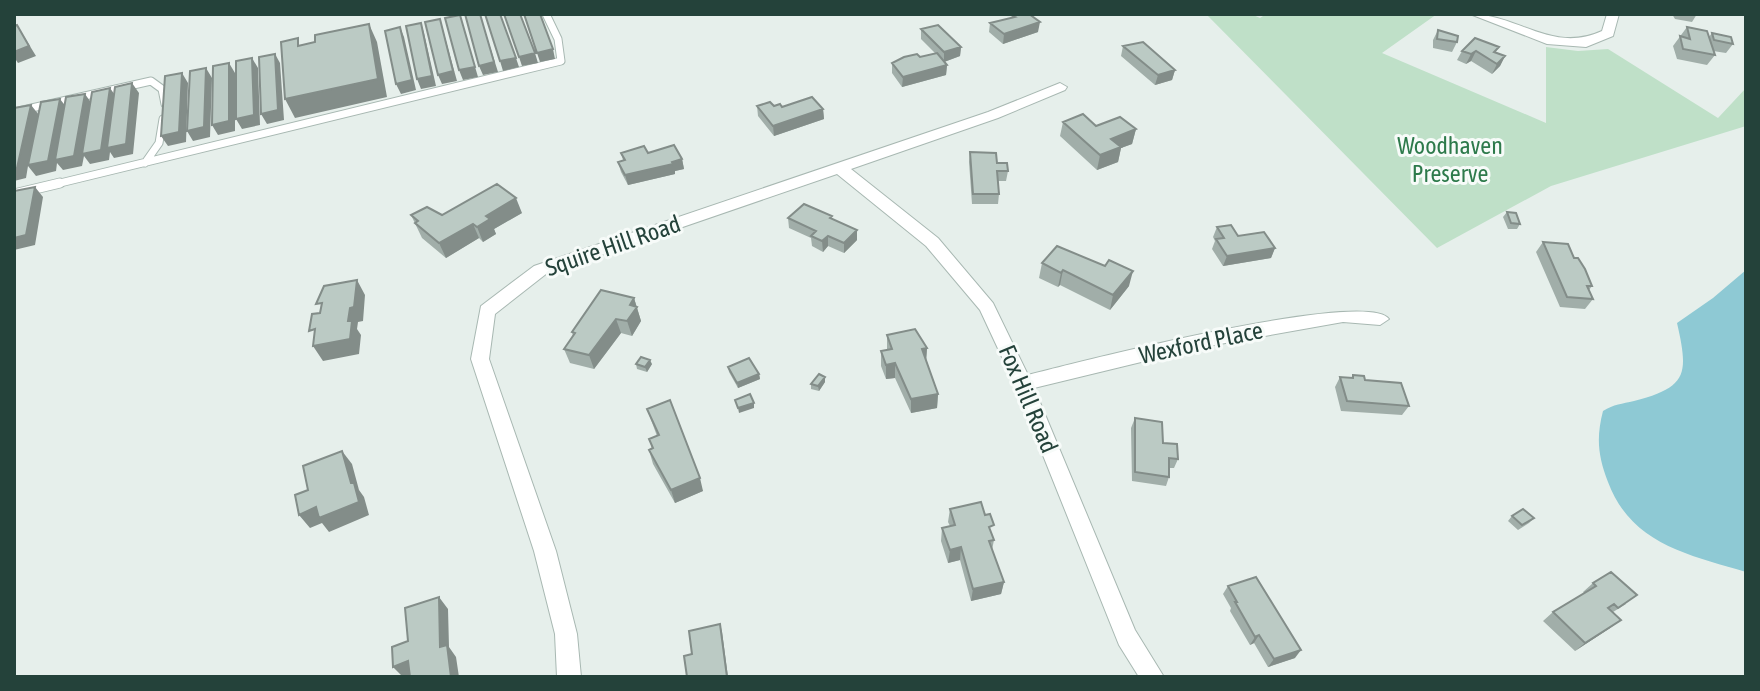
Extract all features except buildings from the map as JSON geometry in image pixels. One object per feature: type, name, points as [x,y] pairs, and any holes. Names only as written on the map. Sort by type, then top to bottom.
[{"type":"street","points":[[1476,14],[1547,40],[1586,43],[1608,33],[1613,14]]},
{"type":"street","name":"Squire Hill Road","points":[[569,677],[566,634],[545,551],[480,359],[487,311],[540,270],[993,115],[1060,87]]},
{"type":"street","name":"Fox Hill Road","points":[[840,168],[932,242],[987,307],[1023,383],[1127,637],[1152,677]]},
{"type":"street","name":"Wexford Place","points":[[1023,383],[1203,340],[1343,316],[1380,319]]},
{"type":"lane","points":[[14,194],[561,61],[558,39],[546,14]]},
{"type":"lane","points":[[14,112],[151,81],[162,89],[166,99],[159,143],[145,163]]},
{"type":"green space","name":"Woodhaven Preserve","points":[[1206,14],[1251,14],[1260,18],[1266,14],[1437,14],[1382,53],[1546,123],[1546,47],[1578,51],[1608,49],[1718,118],[1746,88],[1746,126],[1551,186],[1437,248]]},
{"type":"water","points":[[1746,270],[1746,572],[1664,544],[1631,520],[1608,482],[1600,455],[1599,430],[1603,411],[1652,396],[1674,384],[1683,367],[1677,323]]}]
